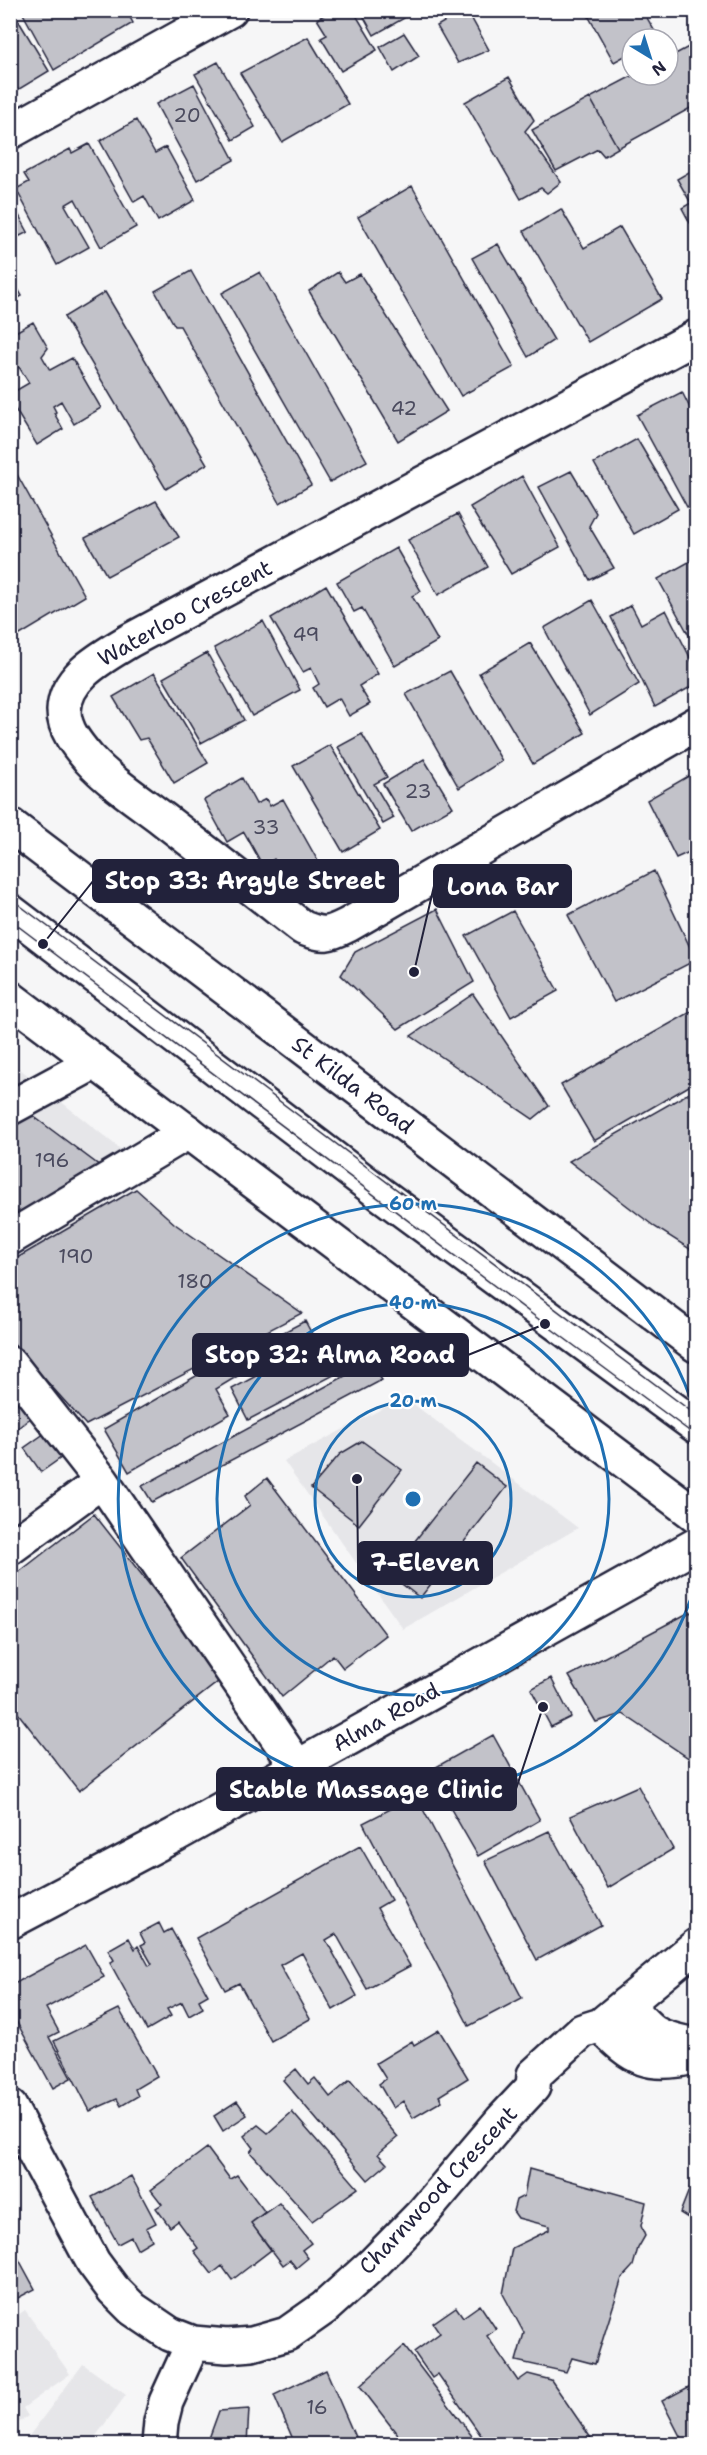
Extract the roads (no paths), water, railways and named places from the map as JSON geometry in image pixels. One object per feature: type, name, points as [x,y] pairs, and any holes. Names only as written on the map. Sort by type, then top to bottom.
[{"type":"main road","points":[[10,132],[230,10]]},
{"type":"main road","name":"Waterloo Crescent","points":[[696,337],[129,641],[98,661],[78,678],[67,696],[64,713],[68,730],[75,742],[105,775],[303,928],[320,934],[331,933],[348,925],[696,723]]},
{"type":"main road","name":"St Kilda Road","points":[[10,825],[696,1345]]},
{"type":"main road","points":[[10,911],[382,1195],[696,1426]]},
{"type":"main road","points":[[10,998],[696,1515]]},
{"type":"main road","points":[[10,1108],[95,1062]]},
{"type":"main road","points":[[10,1238],[188,1132]]},
{"type":"main road","points":[[10,1364],[102,1481],[297,1766]]},
{"type":"main road","points":[[10,1548],[102,1481]]},
{"type":"main road","name":"Alma Road","points":[[10,1922],[175,1835],[696,1545]]},
{"type":"main road","name":"Charnwood Crescent","points":[[10,2107],[93,2262],[125,2302],[170,2334],[193,2343],[220,2346],[252,2344],[287,2334],[316,2315],[374,2263],[423,2213],[533,2087],[534,2076],[582,2031],[601,2025],[696,1946]]},
{"type":"main road","points":[[626,2004],[658,2037],[696,2045]]},
{"type":"main road","points":[[601,2025],[628,2052],[639,2058],[665,2062],[696,2056]]},
{"type":"main road","points":[[159,2445],[166,2402],[193,2343]]},
{"type":"tram line","points":[[10,898],[696,1415]]},
{"type":"tram line","points":[[10,920],[696,1436]]},
{"type":"place","name":"Stop 33: Argyle Street","points":[[43,944]]},
{"type":"place","name":"Lona Bar","points":[[414,972]]},
{"type":"place","name":"Stop 32: Alma Road","points":[[545,1324]]},
{"type":"place","name":"7-Eleven","points":[[357,1479]]},
{"type":"place","name":"Stable Massage Clinic","points":[[543,1707]]}]
